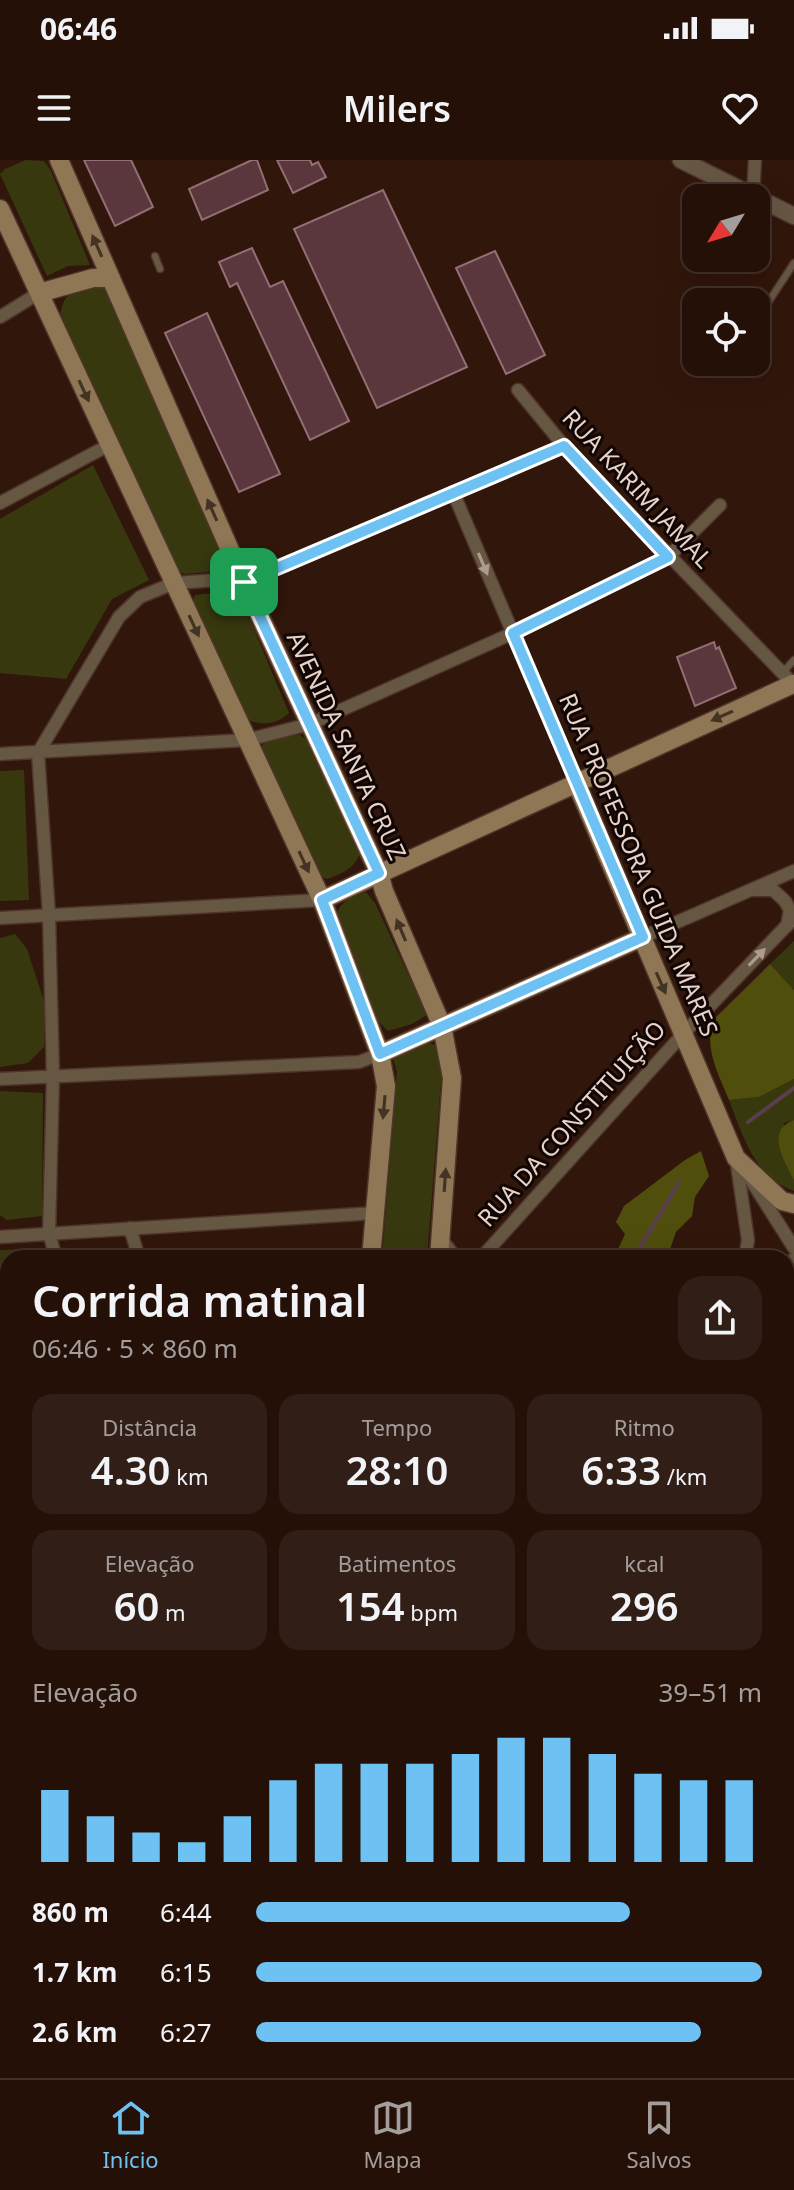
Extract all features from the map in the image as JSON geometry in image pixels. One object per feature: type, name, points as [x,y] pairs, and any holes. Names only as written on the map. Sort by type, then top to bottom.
[{"type":"main road","name":"AVENIDA SANTA CRUZ","points":[[59,160],[244,582],[379,873],[442,1026],[452,1078],[440,1250]]},
{"type":"main road","points":[[0,209],[322,900],[380,1054],[386,1086],[372,1250]]},
{"type":"main road","points":[[39,293],[93,278],[111,278]]},
{"type":"main road","points":[[51,320],[59,299],[73,283]]},
{"type":"main road","points":[[322,900],[790,681]]},
{"type":"main road","name":"RUA PROFESSORA GUIDA MARES","points":[[576,782],[736,1158]]},
{"type":"main road","points":[[380,1054],[643,937]]},
{"type":"main road","points":[[736,1158],[782,1201],[794,1204]]},
{"type":"street","points":[[681,160],[730,184]]},
{"type":"street","points":[[754,184],[755,160]]},
{"type":"street","points":[[770,204],[794,216]]},
{"type":"street","points":[[0,317],[39,293]]},
{"type":"street","name":"RUA KARIM JAMAL","points":[[518,390],[564,446],[790,681]]},
{"type":"street","points":[[0,503],[109,445]]},
{"type":"street","points":[[54,1250],[49,1233],[53,1077],[49,915],[38,753],[119,617],[140,597],[174,583],[244,582],[564,446]]},
{"type":"street","name":"RUA PROFESSORA GUIDA MARES","points":[[453,492],[576,782]]},
{"type":"street","points":[[0,754],[247,740],[310,724],[513,633],[668,557],[720,505]]},
{"type":"street","points":[[643,937],[794,871]]},
{"type":"street","points":[[750,890],[773,890],[790,910],[790,922]]},
{"type":"street","points":[[0,918],[322,900]]},
{"type":"street","name":"RUA DA CONSTITUIÇÃO","points":[[486,1250],[683,1034],[790,922]]},
{"type":"street","points":[[0,1079],[359,1062],[380,1054]]},
{"type":"street","points":[[736,1158],[748,1240],[746,1250]]},
{"type":"street","name":"RUA PROFESSORA GUIDA MARES","points":[[736,1158],[794,1248]]},
{"type":"street","points":[[0,1237],[375,1213]]},
{"type":"street","points":[[130,1228],[137,1250]]},
{"type":"street","points":[[441,1239],[450,1250]]},
{"type":"lane","points":[[155,256],[160,269]]},
{"type":"lane","points":[[770,300],[794,263]]},
{"type":"lane","points":[[790,681],[794,660]]},
{"type":"shaded area","points":[[26,160],[44,161],[51,171],[90,265],[68,266],[47,276],[0,174]]},
{"type":"shaded area","points":[[91,283],[109,289],[228,566],[219,571],[184,574],[176,569],[60,317],[69,294]]},
{"type":"shaded area","points":[[93,465],[149,580],[112,599],[66,679],[0,673],[0,519]]},
{"type":"shaded area","points":[[235,591],[241,598],[289,713],[273,722],[244,719],[191,605],[195,595]]},
{"type":"shaded area","points":[[300,735],[308,741],[360,854],[354,864],[327,879],[313,872],[259,749],[272,739]]},
{"type":"shaded area","points":[[24,770],[29,900],[0,901],[0,771]]},
{"type":"shaded area","points":[[366,892],[375,903],[427,1015],[412,1024],[388,1031],[378,1021],[336,919],[342,904]]},
{"type":"shaded area","points":[[15,934],[27,949],[46,1007],[44,1047],[28,1063],[0,1067],[0,938]]},
{"type":"shaded area","points":[[794,941],[794,990],[770,964]]},
{"type":"shaded area","points":[[770,964],[794,990],[794,1079],[759,1097],[729,1100],[711,1051],[713,1020]]},
{"type":"shaded area","points":[[424,1042],[436,1045],[442,1069],[428,1250],[383,1250],[397,1072],[393,1059]]},
{"type":"shaded area","points":[[794,1079],[794,1120],[784,1123],[794,1191],[780,1185],[760,1166],[745,1141],[729,1100],[759,1097]]},
{"type":"shaded area","points":[[0,1091],[43,1093],[42,1216],[7,1220],[0,1215]]},
{"type":"shaded area","points":[[794,1120],[794,1181],[778,1139],[785,1125]]},
{"type":"shaded area","points":[[701,1151],[709,1176],[695,1197],[692,1216],[676,1232],[670,1250],[618,1250],[625,1234],[616,1222],[624,1206]]},
{"type":"building","points":[[84,160],[131,160],[153,207],[115,226]]},
{"type":"building","points":[[257,160],[268,190],[202,220],[189,189]]},
{"type":"building","points":[[277,160],[310,160],[312,165],[318,162],[326,177],[293,193]]},
{"type":"building","points":[[383,190],[467,367],[377,408],[294,229]]},
{"type":"building","points":[[252,248],[270,287],[283,281],[349,421],[310,440],[237,283],[230,287],[219,262]]},
{"type":"building","points":[[495,251],[545,355],[506,374],[456,268]]},
{"type":"building","points":[[207,313],[280,474],[239,492],[165,333]]},
{"type":"building","points":[[714,642],[736,688],[695,706],[677,657]]},
{"type":"waterway","points":[[748,1122],[794,1088]]},
{"type":"waterway","points":[[639,1250],[679,1182]]},
{"type":"route","points":[[564,446],[668,557],[513,633],[643,937],[380,1054],[322,900],[379,873],[244,582],[564,446]]}]
